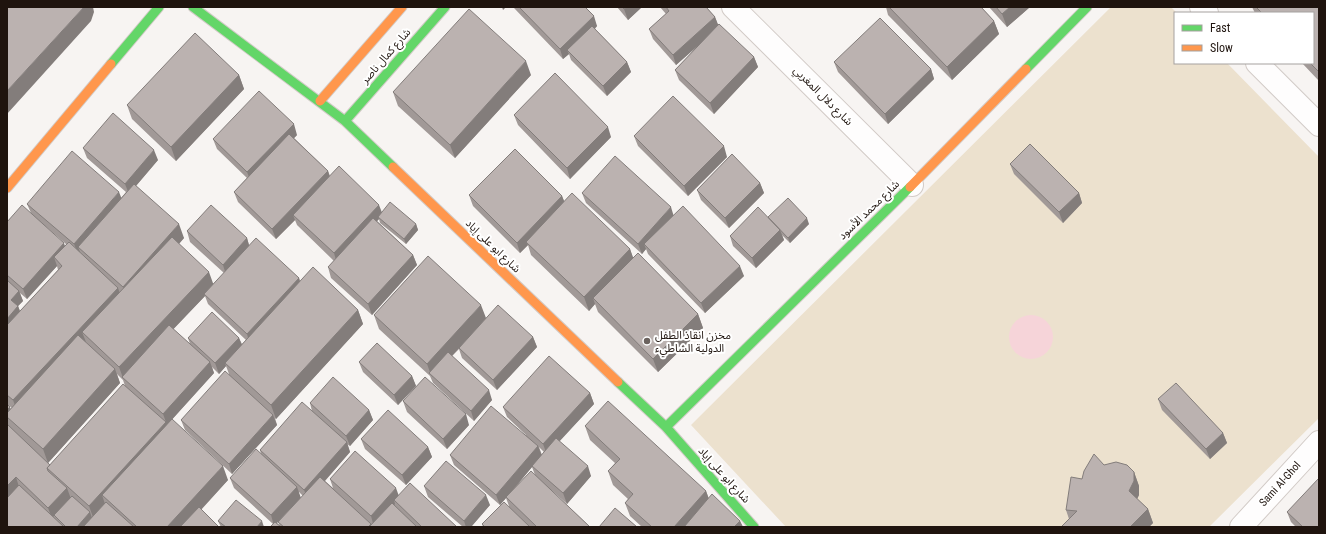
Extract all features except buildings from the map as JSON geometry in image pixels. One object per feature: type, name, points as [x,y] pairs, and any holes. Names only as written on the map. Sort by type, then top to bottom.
[{"type":"street","points":[[7,188],[159,7]]},
{"type":"street","name":"شارع ابو على إياد","points":[[193,7],[345,121],[666,428],[754,527]]},
{"type":"street","name":"شارع كمال ناصر","points":[[320,101],[402,7]]},
{"type":"street","name":"شارع كمال ناصر","points":[[345,121],[445,7]]},
{"type":"street","name":"شارع دلال المغربي","points":[[733,7],[912,185]]},
{"type":"street","name":"شارع محمد الأسود","points":[[666,428],[912,185],[1087,7]]},
{"type":"street","points":[[1258,64],[1319,125]]},
{"type":"street","name":"Sami Al-Ghol","points":[[1248,525],[1319,442]]},
{"type":"shaded area","points":[[1111,7],[1171,7],[1176,12],[1174,12],[1174,64],[1228,64],[1319,157],[1319,418],[1209,527],[786,527],[691,425]]},
{"type":"shaded area","points":[[1031,315],[1043,319],[1049,325],[1053,337],[1049,349],[1043,355],[1031,359],[1019,355],[1013,349],[1009,337],[1013,325],[1019,319]]},
{"type":"traffic: fast","points":[[111,64],[159,7]]},
{"type":"traffic: fast","points":[[193,7],[345,121],[393,167]]},
{"type":"traffic: fast","points":[[345,121],[445,7]]},
{"type":"traffic: fast","points":[[1026,69],[1087,7]]},
{"type":"traffic: fast","points":[[666,427],[910,187]]},
{"type":"traffic: fast","points":[[618,382],[666,427],[754,527]]},
{"type":"traffic: slow","points":[[320,101],[402,7]]},
{"type":"traffic: slow","points":[[7,188],[111,64]]},
{"type":"traffic: slow","points":[[910,187],[1026,69]]},
{"type":"traffic: slow","points":[[393,167],[618,382]]},
{"type":"place","name":"مخزن انقاذ الطفل الدولية الشاطيء","points":[[647,341]]}]
